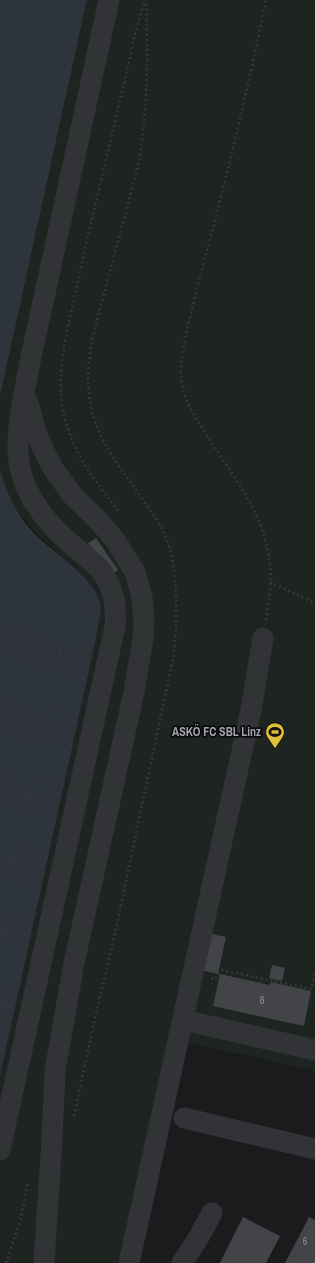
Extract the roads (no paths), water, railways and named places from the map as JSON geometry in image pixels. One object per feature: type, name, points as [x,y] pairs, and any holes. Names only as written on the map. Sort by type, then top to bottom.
[{"type":"lane","points":[[0,1150],[114,636],[116,611],[112,592],[105,575],[52,526],[39,509],[24,479],[20,465],[18,444],[25,392],[39,319],[109,0]]},
{"type":"lane","points":[[25,392],[37,435],[54,470],[73,496],[99,521],[115,540],[135,572],[142,598],[144,623],[144,639],[134,692],[74,963],[55,1071],[44,1263]]},
{"type":"lane","points":[[129,1263],[251,710],[263,638]]},
{"type":"lane","points":[[183,1020],[315,1050]]},
{"type":"lane","points":[[184,1118],[315,1149]]},
{"type":"lane","points":[[182,1263],[199,1237],[212,1213]]},
{"type":"place","name":"ASKÖ FC SBL Linz","points":[[275,749]]}]
